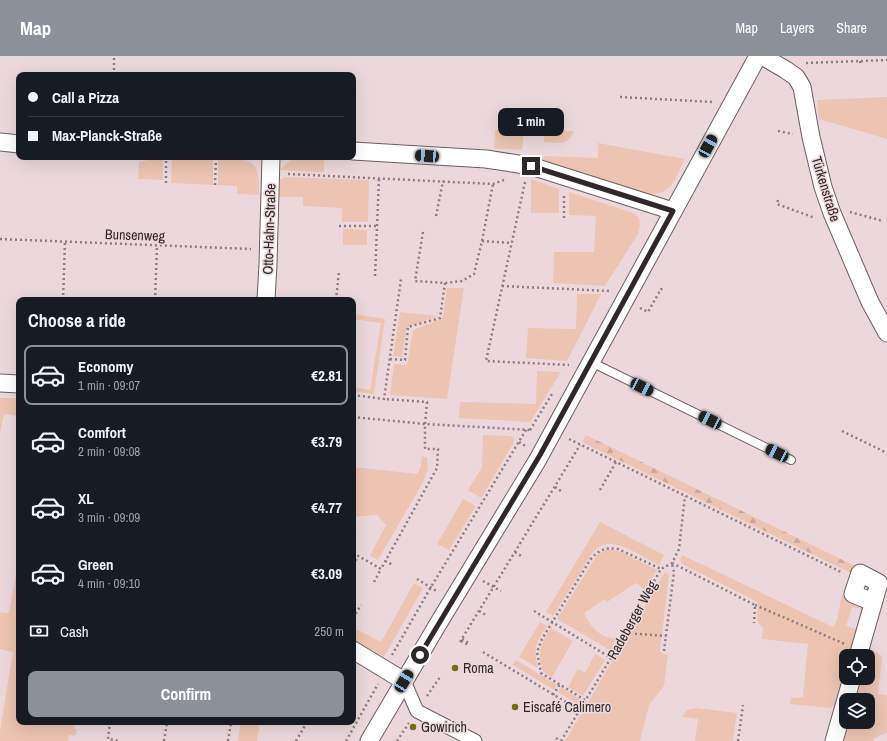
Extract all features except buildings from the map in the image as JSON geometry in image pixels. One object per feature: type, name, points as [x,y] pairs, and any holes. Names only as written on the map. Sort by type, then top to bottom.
[{"type":"street","points":[[369,741],[452,600],[537,461],[758,56]]},
{"type":"street","name":"Türkenstraße","points":[[762,56],[786,70],[796,78],[802,87],[811,137],[823,187],[870,302],[887,333]]},
{"type":"street","points":[[0,142],[16,144]]},
{"type":"street","points":[[356,151],[486,159],[531,166],[673,211]]},
{"type":"street","name":"Otto-Hahn-Straße","points":[[266,297],[271,165]]},
{"type":"street","points":[[0,383],[16,384]]},
{"type":"street","points":[[857,581],[853,594],[874,602],[860,649]]},
{"type":"street","points":[[356,652],[404,681],[417,711],[475,741]]},
{"type":"street","points":[[834,741],[850,685]]},
{"type":"lane","points":[[591,362],[791,460]]},
{"type":"path","points":[[114,56],[114,72]]},
{"type":"path","points":[[866,56],[866,61]]},
{"type":"path","points":[[801,63],[887,60]]},
{"type":"path","points":[[860,61],[861,65]]},
{"type":"path","points":[[620,97],[719,102]]},
{"type":"path","points":[[166,160],[166,183]]},
{"type":"path","points":[[216,160],[216,185]]},
{"type":"path","points":[[271,165],[379,178],[493,184],[507,179]]},
{"type":"path","points":[[375,276],[379,178]]},
{"type":"path","points":[[526,178],[486,361],[569,365]]},
{"type":"path","points":[[436,216],[443,181]]},
{"type":"path","points":[[423,232],[415,280],[445,283],[462,281],[474,274],[493,184]]},
{"type":"path","points":[[564,192],[564,218]]},
{"type":"path","points":[[778,200],[777,204],[838,226]]},
{"type":"path","points":[[848,212],[883,221]]},
{"type":"path","points":[[339,226],[376,226]]},
{"type":"path","name":"Bunsenweg","points":[[0,239],[269,250]]},
{"type":"path","points":[[482,241],[512,243]]},
{"type":"path","points":[[63,297],[65,242]]},
{"type":"path","points":[[155,297],[157,246]]},
{"type":"path","points":[[336,297],[339,272]]},
{"type":"path","points":[[384,399],[401,279]]},
{"type":"path","points":[[390,359],[405,360],[408,327],[440,318],[445,283]]},
{"type":"path","points":[[502,286],[610,291],[606,297]]},
{"type":"path","points":[[637,307],[648,312],[661,289],[664,291]]},
{"type":"path","points":[[565,372],[573,358]]},
{"type":"path","points":[[530,430],[554,391]]},
{"type":"path","points":[[356,395],[427,402],[425,449],[438,449],[437,468],[374,582]]},
{"type":"path","points":[[356,417],[425,424],[553,432],[857,581]]},
{"type":"path","points":[[356,724],[382,678],[384,669],[431,587],[526,430]]},
{"type":"path","points":[[842,431],[887,453]]},
{"type":"path","points":[[468,644],[461,641],[580,445]]},
{"type":"path","points":[[600,490],[616,462]]},
{"type":"path","points":[[555,486],[561,491]]},
{"type":"path","points":[[664,651],[674,572],[672,563],[679,550],[685,496]]},
{"type":"path","points":[[585,700],[541,673],[537,652],[542,639],[590,560],[600,550],[611,548],[618,549],[660,569]]},
{"type":"path","points":[[515,552],[521,556]]},
{"type":"path","points":[[356,559],[358,556],[381,569]]},
{"type":"path","points":[[385,561],[393,565]]},
{"type":"path","points":[[672,563],[848,649]]},
{"type":"path","name":"Radeberger Weg","points":[[560,741],[611,658],[660,569],[672,563]]},
{"type":"path","points":[[417,579],[452,600]]},
{"type":"path","points":[[356,613],[361,605]]},
{"type":"path","points":[[754,623],[756,605]]},
{"type":"path","points":[[479,611],[486,615]]},
{"type":"path","points":[[534,611],[611,658]]},
{"type":"path","points":[[625,633],[666,636]]},
{"type":"path","points":[[483,652],[579,710]]},
{"type":"path","points":[[554,695],[560,684]]},
{"type":"path","points":[[555,701],[557,697]]},
{"type":"path","points":[[738,741],[743,705]]},
{"type":"path","points":[[110,725],[108,739],[120,741]]},
{"type":"path","points":[[164,741],[167,725]]},
{"type":"path","points":[[228,741],[231,725]]},
{"type":"path","points":[[296,741],[305,725]]},
{"type":"path","points":[[346,741],[355,725]]},
{"type":"path","points":[[301,733],[305,735]]},
{"type":"path","points":[[556,738],[560,741]]},
{"type":"green space","points":[[887,97],[887,139],[819,119],[817,100]]},
{"type":"green space","points":[[495,130],[524,131],[522,150],[494,148]]},
{"type":"green space","points":[[544,131],[574,131],[568,140],[558,143],[544,142]]},
{"type":"green space","points":[[598,143],[685,159],[671,185],[667,189],[654,194],[645,194],[542,160],[545,156],[598,158]]},
{"type":"green space","points":[[148,160],[163,160],[163,180],[138,179],[139,162]]},
{"type":"green space","points":[[172,160],[213,160],[213,185],[171,183]]},
{"type":"green space","points":[[218,160],[238,160],[251,163],[258,173],[259,195],[237,194],[237,186],[218,185]]},
{"type":"green space","points":[[291,160],[324,160],[324,172],[280,170]]},
{"type":"green space","points":[[284,177],[369,180],[368,222],[342,222],[342,208],[303,206],[303,197],[279,197],[280,180]]},
{"type":"green space","points":[[531,179],[559,189],[559,213],[531,213]]},
{"type":"green space","points":[[569,192],[633,213],[639,218],[640,226],[638,234],[605,286],[553,283],[554,252],[594,252],[596,216],[569,215]]},
{"type":"green space","points":[[343,229],[367,230],[367,245],[343,245]]},
{"type":"green space","points":[[447,288],[464,288],[447,399],[390,395],[394,364],[407,365],[413,330],[443,318]]},
{"type":"green space","points":[[577,294],[601,294],[567,361],[526,358],[528,328],[576,329]]},
{"type":"green space","points":[[400,312],[438,316],[407,327],[402,357],[393,356]]},
{"type":"green space","points":[[356,314],[385,319],[374,394],[356,391],[356,388],[370,390],[381,323],[356,319]]},
{"type":"green space","points":[[537,371],[561,372],[530,422],[459,418],[460,402],[536,404]]},
{"type":"green space","points":[[0,398],[16,398],[16,416],[4,414],[0,434]]},
{"type":"green space","points":[[483,435],[510,436],[514,438],[513,444],[481,498],[468,490],[482,467]]},
{"type":"green space","points":[[586,435],[857,567],[853,574],[582,442]]},
{"type":"green space","points":[[422,456],[427,458],[428,470],[423,482],[378,560],[370,556],[386,525],[377,515],[356,517],[356,467],[417,474],[421,466]]},
{"type":"green space","points":[[463,499],[476,506],[449,550],[437,544]]},
{"type":"green space","points":[[600,522],[664,555],[659,565],[613,544],[601,546],[593,552],[553,616],[546,612]]},
{"type":"green space","points":[[607,549],[619,551],[657,570],[645,590],[636,583],[607,602],[605,599],[584,613],[596,631],[610,638],[616,639],[610,650],[557,619],[597,555]]},
{"type":"green space","points":[[682,555],[833,627],[837,620],[842,595],[861,603],[863,609],[852,607],[846,626],[858,629],[853,649],[839,649],[839,685],[843,685],[841,693],[839,693],[839,702],[830,708],[790,704],[791,698],[803,697],[808,644],[762,639],[763,628],[757,621],[758,604],[754,600],[682,564],[680,560]]},
{"type":"green space","points":[[665,572],[669,575],[660,652],[668,655],[664,686],[649,705],[640,741],[565,741]]},
{"type":"green space","points":[[16,574],[16,725],[75,725],[74,729],[77,729],[75,736],[69,735],[68,741],[0,741],[0,731],[13,652],[0,649],[0,612],[9,613]]},
{"type":"green space","points":[[414,583],[423,588],[384,657],[356,641],[356,629],[381,642]]},
{"type":"green space","points":[[540,622],[547,626],[536,646],[538,668],[519,657]]},
{"type":"green space","points":[[551,628],[573,641],[552,677],[543,671],[540,659],[542,644]]},
{"type":"green space","points":[[875,651],[882,657],[878,694],[887,695],[887,733],[874,738],[873,741],[844,741],[848,729],[875,729],[875,693],[858,693],[861,685],[875,685]]},
{"type":"green space","points":[[595,654],[605,660],[583,696],[568,687],[578,669],[585,673]]},
{"type":"green space","points":[[516,660],[557,685],[554,690],[513,665]]},
{"type":"green space","points":[[561,687],[581,700],[578,704],[558,692]]},
{"type":"green space","points":[[696,708],[737,713],[733,741],[695,741],[698,719],[682,717],[687,710]]},
{"type":"green space","points":[[241,725],[260,725],[257,741],[238,741]]},
{"type":"place","name":"Roma","points":[[455,668]]},
{"type":"place","name":"Eiscafé Calimero","points":[[515,707]]},
{"type":"place","name":"Gowirich","points":[[413,727]]},
{"type":"route","points":[[420,655],[540,455],[673,211],[531,166]]}]
